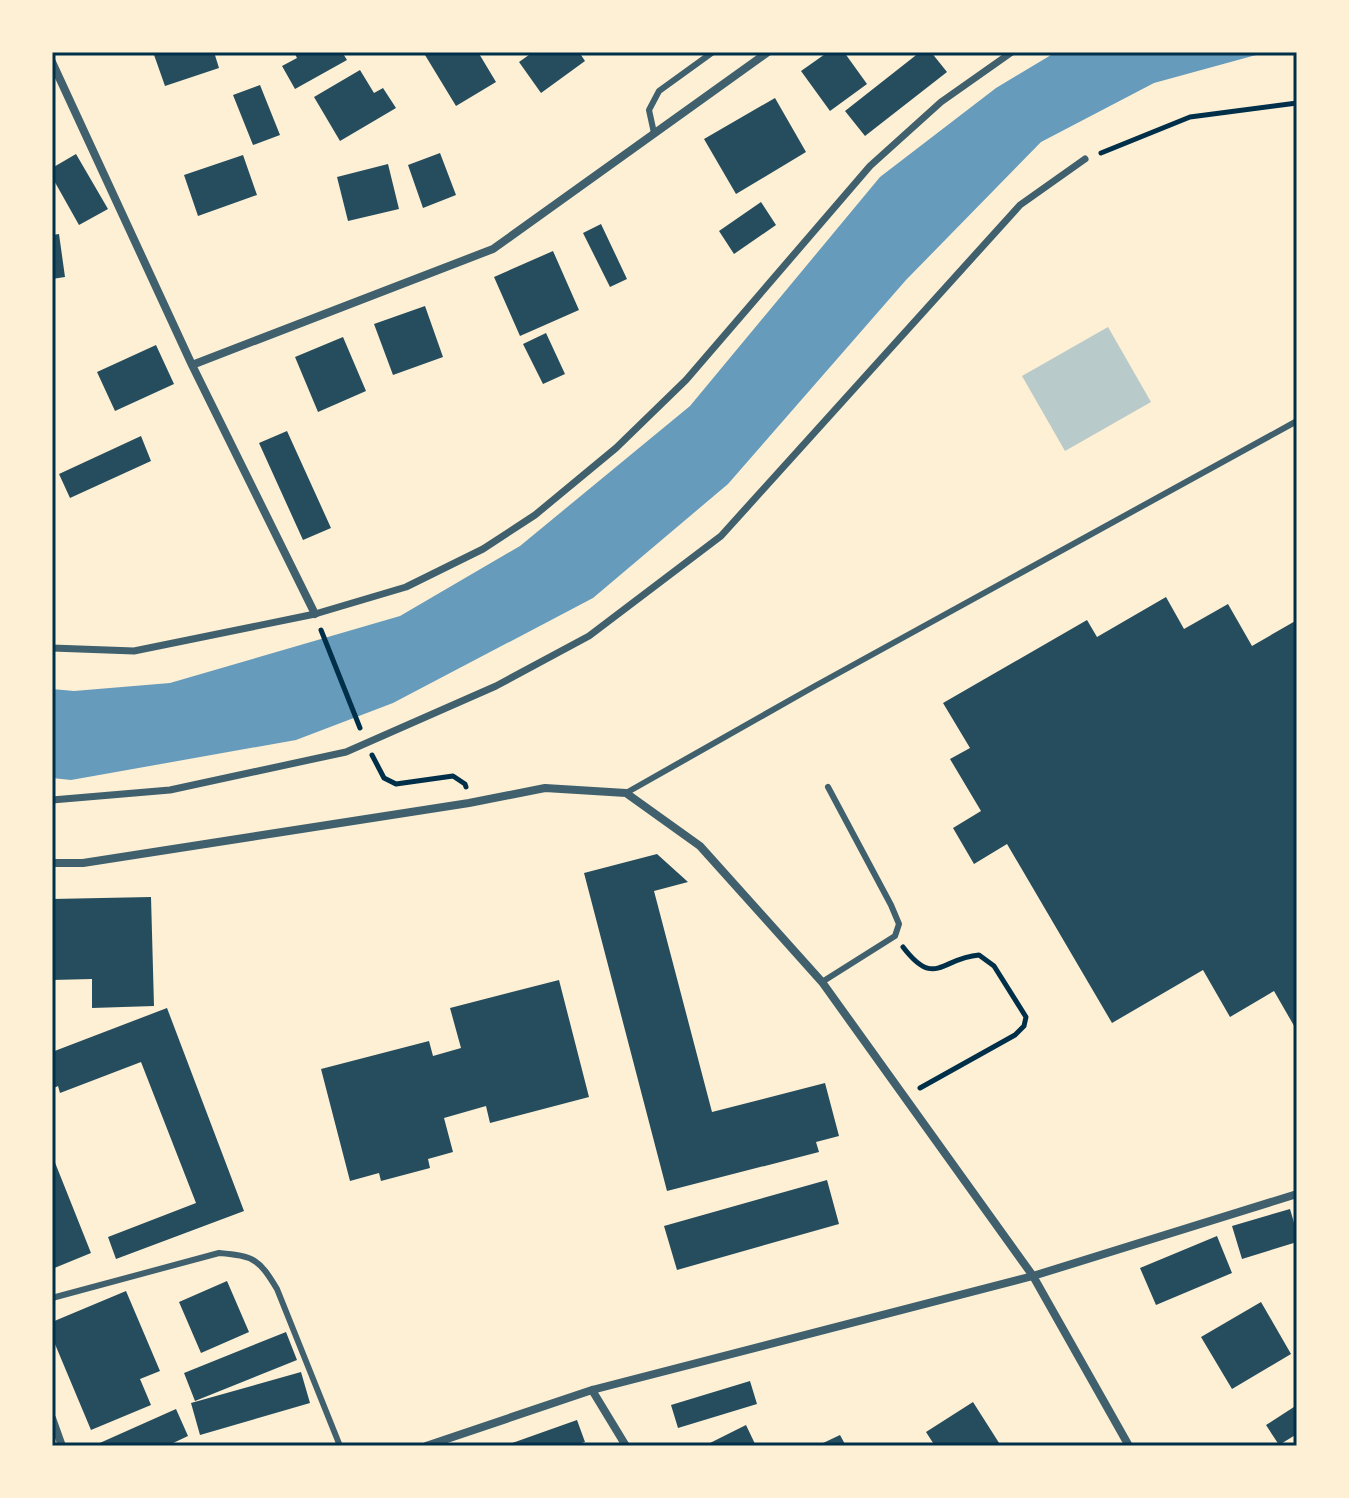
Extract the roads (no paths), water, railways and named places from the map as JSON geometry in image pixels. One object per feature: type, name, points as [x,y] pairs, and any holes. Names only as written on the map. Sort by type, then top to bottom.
[{"type":"street","points":[[192,365],[493,249],[768,52]]},
{"type":"street","points":[[52,648],[134,651],[315,614],[406,587],[483,549],[535,515],[616,448],[686,380],[870,166],[941,102],[1012,52]]},
{"type":"street","points":[[52,62],[192,365],[315,614]]},
{"type":"street","points":[[52,800],[170,790],[346,752],[496,686],[589,636],[721,536],[1020,205],[1085,159]]},
{"type":"street","points":[[52,863],[83,863],[469,803],[545,788],[626,793],[700,846],[822,982],[1033,1276],[1129,1446]]},
{"type":"street","points":[[426,1446],[592,1390],[1033,1276],[1297,1194]]},
{"type":"street","points":[[592,1390],[626,1446]]},
{"type":"street","points":[[52,1418],[62,1446]]},
{"type":"lane","points":[[654,133],[649,110],[659,91],[713,52]]},
{"type":"lane","points":[[626,793],[1297,421]]},
{"type":"lane","points":[[822,982],[895,936],[899,924],[828,787]]},
{"type":"lane","points":[[52,1298],[219,1253],[245,1255],[264,1267],[277,1289],[340,1446]]},
{"type":"water","points":[[1056,52],[1267,52],[1154,83],[1041,142],[906,280],[728,484],[593,598],[393,703],[296,740],[71,780],[52,778],[52,689],[74,691],[170,683],[400,616],[520,546],[690,406],[880,177],[996,88]]}]
